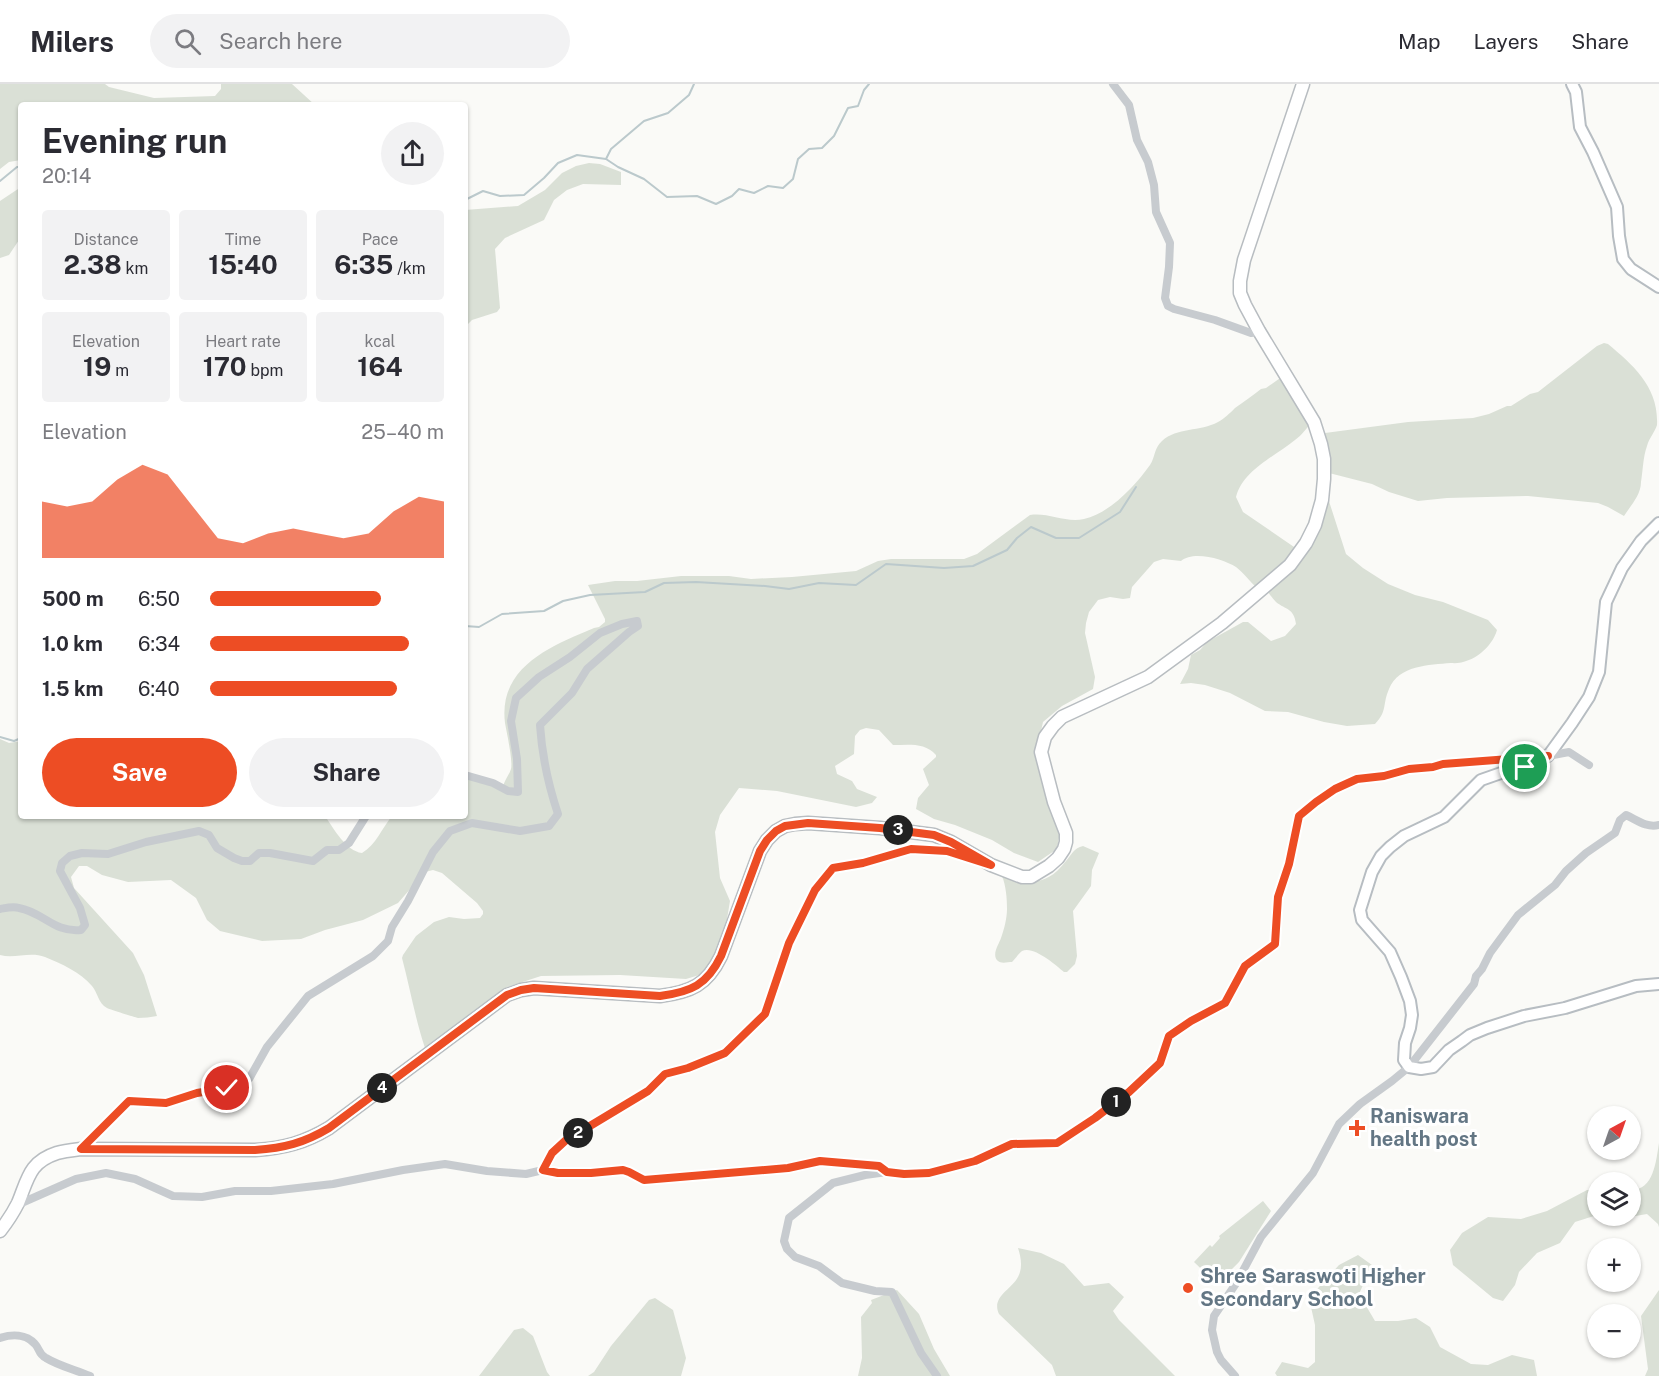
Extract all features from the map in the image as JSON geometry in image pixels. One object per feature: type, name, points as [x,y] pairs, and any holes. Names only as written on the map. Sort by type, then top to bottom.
[{"type":"main road","points":[[0,1231],[17,1205],[31,1170],[43,1160],[57,1153],[81,1149],[255,1150],[275,1149],[297,1144],[329,1128],[507,995],[521,990],[534,988],[660,996],[681,993],[695,987],[705,981],[715,969],[760,851],[776,831],[785,826],[808,823],[880,828],[934,835],[991,865],[1022,877],[1031,877],[1049,866],[1064,849],[1066,832],[1054,802],[1041,752],[1045,737],[1053,726],[1062,717],[1148,677],[1214,629],[1290,565],[1306,543],[1315,525],[1322,500],[1324,459],[1314,422],[1259,332],[1240,293],[1244,260],[1303,84]]},
{"type":"main road","points":[[1572,84],[1576,92],[1580,127],[1617,207],[1623,259],[1631,269],[1659,287]]},
{"type":"main road","points":[[1659,523],[1641,541],[1622,568],[1610,593],[1606,602],[1599,672],[1589,697],[1548,756],[1525,767],[1481,780],[1444,817],[1404,836],[1390,847],[1372,872],[1360,910],[1362,920],[1389,952],[1410,1001],[1412,1015],[1405,1043],[1404,1060],[1409,1067],[1421,1069],[1433,1067],[1449,1050],[1470,1035],[1486,1028],[1524,1016],[1565,1008],[1636,986],[1659,984]]},
{"type":"street","points":[[1113,84],[1130,105],[1137,140],[1148,162],[1154,185],[1156,212],[1170,243],[1165,298],[1168,306],[1251,333],[1259,332]]},
{"type":"street","points":[[81,1149],[129,1101],[166,1103],[197,1093],[227,1088],[249,1079],[267,1047],[308,996],[372,956],[388,941],[392,927],[433,852],[450,831],[472,823],[520,831],[549,826],[558,814],[549,786],[540,725],[572,693],[587,669],[628,632],[638,626],[637,621],[600,633],[570,657],[539,677],[516,698],[511,721],[517,759],[518,792],[508,791],[493,783],[468,776]]},
{"type":"street","points":[[937,1376],[921,1353],[892,1292],[875,1291],[842,1283],[819,1266],[795,1257],[787,1249],[784,1241],[789,1218],[833,1183],[865,1174],[929,1173],[975,1161],[1012,1144],[1057,1143],[1129,1092],[1160,1063],[1169,1036],[1225,1003],[1245,966],[1275,944],[1278,897],[1289,864],[1299,816],[1335,789],[1357,779],[1384,776],[1409,769],[1569,752],[1589,765]]},
{"type":"street","points":[[1235,1376],[1221,1360],[1215,1344],[1212,1330],[1214,1316],[1237,1282],[1261,1237],[1313,1173],[1339,1124],[1356,1107],[1409,1067],[1474,984],[1476,976],[1490,953],[1518,915],[1555,885],[1566,871],[1586,853],[1615,833],[1620,820],[1626,815],[1638,820],[1641,824],[1659,825]]},
{"type":"street","points":[[0,909],[20,908],[48,920],[58,928],[81,930],[85,925],[80,908],[60,871],[62,863],[70,856],[82,853],[108,854],[146,842],[200,831],[209,835],[217,848],[242,861],[250,861],[259,853],[270,853],[313,861],[327,850],[339,850],[349,843],[364,819]]},
{"type":"street","points":[[543,1170],[552,1153],[565,1141],[648,1091],[665,1074],[688,1068],[725,1053],[765,1014],[789,943],[815,890],[833,868],[863,863],[911,849],[947,851],[991,865]]},
{"type":"street","points":[[17,1205],[76,1179],[106,1173],[135,1179],[173,1196],[202,1197],[235,1191],[271,1191],[333,1184],[445,1164],[487,1171],[526,1174],[543,1170],[558,1173],[591,1173],[623,1170],[644,1180],[788,1168],[820,1161],[879,1166],[887,1172]]},
{"type":"street","points":[[0,1338],[7,1335],[24,1336],[36,1344],[39,1353],[46,1359],[90,1376]]},
{"type":"shaded area","points":[[0,84],[105,84],[154,98],[215,96],[221,89],[221,84],[292,84],[312,102],[18,102],[18,160],[9,162],[0,169]]},
{"type":"shaded area","points":[[589,163],[600,164],[621,172],[621,185],[583,184],[567,190],[554,200],[544,220],[505,238],[495,249],[500,308],[497,312],[472,320],[468,324],[468,210],[518,206],[545,190],[562,173]]},
{"type":"shaded area","points":[[18,189],[18,242],[9,255],[0,258],[0,201]]},
{"type":"shaded area","points":[[1604,343],[1626,360],[1643,378],[1654,399],[1656,411],[1657,425],[1646,450],[1641,487],[1624,516],[1598,503],[1528,496],[1418,501],[1372,484],[1329,473],[1325,433],[1408,422],[1473,418],[1489,414],[1538,392]]},
{"type":"shaded area","points":[[1283,376],[1311,423],[1297,438],[1252,472],[1245,479],[1236,497],[1243,512],[1297,549],[1257,588],[1231,564],[1208,557],[1193,556],[1181,561],[1163,559],[1154,562],[1132,587],[1130,598],[1110,597],[1098,600],[1089,612],[1085,633],[1095,677],[1093,689],[1062,706],[1043,722],[1036,753],[1042,780],[1060,832],[1057,849],[1038,862],[1014,853],[992,840],[934,819],[916,809],[918,798],[929,785],[923,769],[936,755],[922,746],[893,745],[879,730],[866,728],[860,730],[855,736],[854,754],[835,766],[837,774],[852,781],[857,789],[877,797],[872,803],[856,807],[777,791],[739,788],[720,815],[715,832],[720,878],[730,901],[721,955],[706,973],[686,979],[620,975],[541,976],[507,987],[425,1048],[403,955],[416,936],[434,922],[449,917],[480,918],[483,914],[477,903],[442,873],[433,870],[425,872],[398,903],[363,920],[301,939],[262,941],[220,931],[207,920],[196,898],[171,880],[128,882],[102,875],[87,866],[79,866],[71,877],[74,888],[133,953],[144,975],[157,1016],[138,1018],[107,1008],[92,986],[82,977],[45,957],[0,955],[0,739],[9,743],[18,742],[18,819],[327,819],[346,844],[362,853],[375,841],[390,819],[468,819],[468,779],[503,786],[511,765],[505,723],[505,704],[510,687],[519,673],[545,651],[599,627],[605,622],[588,585],[681,576],[729,576],[751,579],[792,577],[856,571],[878,561],[891,559],[964,559],[977,554],[1030,515],[1077,520],[1103,511],[1121,498],[1137,481],[1150,465],[1162,441],[1182,431],[1218,422],[1261,389]]},
{"type":"shaded area","points":[[1327,495],[1346,554],[1388,584],[1488,620],[1497,630],[1491,643],[1480,654],[1466,661],[1424,666],[1400,675],[1389,689],[1383,711],[1375,724],[1347,726],[1288,712],[1265,711],[1230,693],[1205,685],[1180,684],[1188,669],[1191,655],[1207,642],[1243,622],[1248,622],[1271,641],[1285,636],[1296,624],[1291,612],[1276,602],[1265,589],[1305,556],[1319,530]]},
{"type":"shaded area","points":[[1083,846],[1099,853],[1092,870],[1091,886],[1073,911],[1077,956],[1075,964],[1064,972],[1044,957],[1027,950],[1022,951],[1012,962],[998,961],[995,953],[1007,913],[1006,892],[1002,876],[1029,881],[1044,879],[1051,876],[1075,850]]},
{"type":"shaded area","points":[[1659,1143],[1659,1227],[1647,1214],[1641,1215],[1641,1188],[1649,1180],[1655,1166]]},
{"type":"shaded area","points":[[1587,1190],[1587,1218],[1575,1222],[1560,1243],[1537,1253],[1519,1272],[1515,1285],[1503,1301],[1493,1298],[1453,1265],[1450,1250],[1462,1233],[1488,1217],[1521,1219],[1547,1211]]},
{"type":"shaded area","points":[[1263,1201],[1271,1211],[1239,1262],[1217,1284],[1194,1262],[1210,1245],[1212,1247],[1220,1238],[1219,1236]]},
{"type":"shaded area","points":[[1018,1248],[1041,1253],[1064,1264],[1084,1286],[1109,1283],[1124,1297],[1113,1311],[1119,1320],[1175,1376],[1056,1376],[1052,1365],[999,1314],[997,1308],[1000,1298],[1020,1274],[1021,1262]]},
{"type":"shaded area","points":[[1358,1255],[1372,1265],[1359,1294],[1375,1321],[1416,1318],[1430,1327],[1440,1347],[1471,1364],[1488,1365],[1512,1355],[1534,1360],[1537,1376],[1277,1376],[1275,1373],[1282,1362],[1308,1368],[1315,1362],[1315,1325],[1309,1298],[1339,1265]]},
{"type":"shaded area","points":[[897,1290],[919,1314],[934,1349],[950,1376],[858,1376],[862,1358],[861,1317],[872,1303],[871,1300]]},
{"type":"shaded area","points":[[1659,1290],[1659,1376],[1645,1376],[1648,1369],[1641,1316]]},
{"type":"shaded area","points":[[655,1298],[673,1310],[686,1358],[681,1376],[588,1376],[594,1372],[611,1346],[649,1300]]},
{"type":"shaded area","points":[[523,1328],[533,1336],[550,1376],[479,1376],[514,1330]]},
{"type":"waterway","points":[[606,159],[611,149],[644,121],[668,113],[689,95],[694,84]]},
{"type":"waterway","points":[[468,198],[483,191],[500,196],[524,195],[558,163],[577,155],[606,159],[644,179],[667,197],[697,196],[716,204],[732,196],[739,189],[754,193],[768,186],[783,188],[793,179],[798,159],[809,149],[822,148],[834,136],[848,108],[858,106],[869,84]]},
{"type":"waterway","points":[[0,181],[18,167]]},
{"type":"waterway","points":[[468,626],[479,627],[502,614],[544,611],[563,601],[590,595],[645,592],[664,583],[696,582],[789,589],[819,583],[856,585],[886,564],[944,568],[973,566],[1007,550],[1031,527],[1056,538],[1079,538],[1120,512],[1136,487]]},
{"type":"waterway","points":[[0,737],[14,741],[18,739]]},
{"type":"place","name":"Raniswara health post","points":[[1357,1128]]},
{"type":"place","name":"Shree Saraswoti Higher Secondary School","points":[[1188,1288]]},
{"type":"route","points":[[227,1088],[197,1093],[166,1103],[129,1101],[81,1149],[255,1150],[275,1149],[297,1144],[329,1128],[507,995],[534,988],[660,996],[681,993],[695,987],[705,981],[715,969],[760,851],[767,840],[785,826],[808,823],[880,828],[934,835],[991,865],[947,851],[911,849],[863,863],[833,868],[815,890],[789,943],[765,1014],[725,1053],[688,1068],[665,1074],[648,1091],[565,1141],[552,1153],[543,1170],[558,1173],[591,1173],[623,1170],[644,1180],[788,1168],[820,1161],[879,1166],[887,1172],[904,1174],[929,1173],[975,1161],[1012,1144],[1057,1143],[1129,1092],[1160,1063],[1169,1036],[1225,1003],[1245,966],[1275,944],[1278,897],[1289,864],[1299,816],[1316,802],[1335,789],[1357,779],[1443,764],[1548,756],[1525,767]]}]
